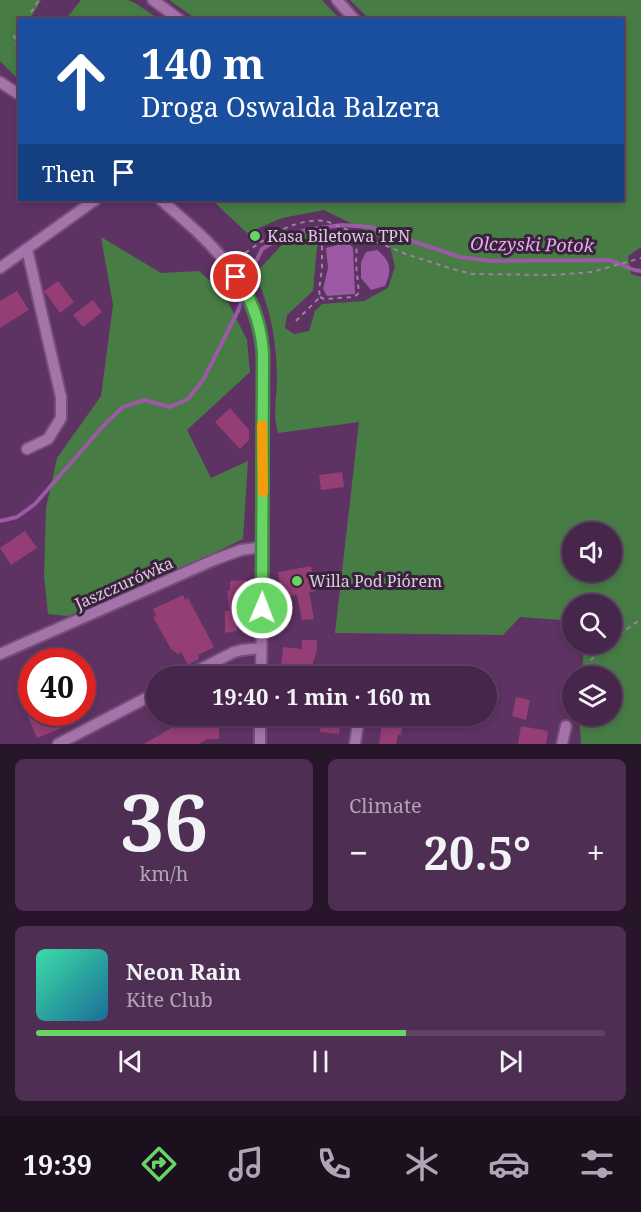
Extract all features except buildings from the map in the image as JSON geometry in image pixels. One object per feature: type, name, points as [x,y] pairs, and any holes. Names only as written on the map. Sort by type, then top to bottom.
[{"type":"street","points":[[153,0],[177,18]]},
{"type":"street","points":[[337,0],[353,18]]},
{"type":"street","points":[[0,82],[18,94]]},
{"type":"street","points":[[0,268],[94,201]]},
{"type":"street","points":[[162,201],[221,255],[243,286],[257,319],[263,362],[261,666]]},
{"type":"street","points":[[27,249],[61,397],[61,418],[48,439],[27,449]]},
{"type":"street","name":"Jaszczurówka","points":[[0,654],[214,560],[241,550],[263,547]]},
{"type":"street","points":[[207,666],[234,652],[261,648]]},
{"type":"street","points":[[58,744],[146,698]]},
{"type":"street","points":[[260,744],[261,726]]},
{"type":"street","points":[[355,744],[358,726]]},
{"type":"street","points":[[562,744],[566,726]]},
{"type":"path","points":[[27,18],[39,0]]},
{"type":"path","points":[[18,30],[14,35],[18,50]]},
{"type":"path","points":[[228,264],[273,234],[314,220],[326,221],[406,254],[472,274],[553,275],[592,272],[641,258]]},
{"type":"path","points":[[320,297],[354,297],[359,293],[356,264],[359,235]]},
{"type":"path","points":[[320,297],[321,246],[339,239],[357,240]]},
{"type":"path","points":[[296,321],[320,297]]},
{"type":"path","points":[[622,633],[641,619]]},
{"type":"path","points":[[587,666],[597,654]]},
{"type":"green space","points":[[0,0],[41,0],[31,18],[18,18],[18,79],[0,61]]},
{"type":"green space","points":[[81,0],[128,0],[158,18],[67,18]]},
{"type":"green space","points":[[169,0],[322,0],[337,16],[337,18],[195,18]]},
{"type":"green space","points":[[350,0],[641,0],[641,247],[628,256],[631,274],[641,277],[641,744],[581,744],[580,726],[622,726],[622,666],[583,666],[583,654],[622,654],[622,594],[562,594],[562,620],[520,617],[503,635],[335,633],[359,422],[278,433],[275,414],[277,382],[274,340],[269,313],[255,274],[289,237],[322,229],[325,237],[317,246],[313,291],[287,315],[285,328],[294,334],[309,331],[315,311],[322,304],[364,301],[388,288],[395,267],[389,242],[324,210],[282,218],[247,233],[213,201],[624,201],[624,18],[368,18]]},
{"type":"green space","points":[[101,237],[161,273],[199,271],[223,292],[247,340],[250,372],[187,430],[211,478],[248,461],[243,539],[68,616],[48,614],[44,576],[46,508],[57,458],[101,396],[113,305]]},
{"type":"shaded area","points":[[348,242],[353,248],[355,294],[327,296],[323,289],[328,268],[326,248]]},
{"type":"shaded area","points":[[377,250],[388,262],[389,275],[385,286],[371,290],[361,278],[361,262],[366,252]]},
{"type":"waterway","name":"Olczyski Potok","points":[[245,288],[262,249],[286,235],[342,225],[370,227],[460,257],[491,261],[610,260],[641,271]]},
{"type":"waterway","name":"Olczyski Potok","points":[[0,521],[17,517],[35,504],[104,425],[123,407],[145,400],[170,407],[188,399],[203,380],[238,311],[243,296]]},
{"type":"slow traffic","points":[[262,425],[263,492]]},
{"type":"place","name":"Kasa Biletowa TPN","points":[[255,236]]},
{"type":"place","name":"Willa Pod Piórem","points":[[297,581]]},
{"type":"route","points":[[236,277],[243,286],[257,319],[263,352],[262,608]]}]
